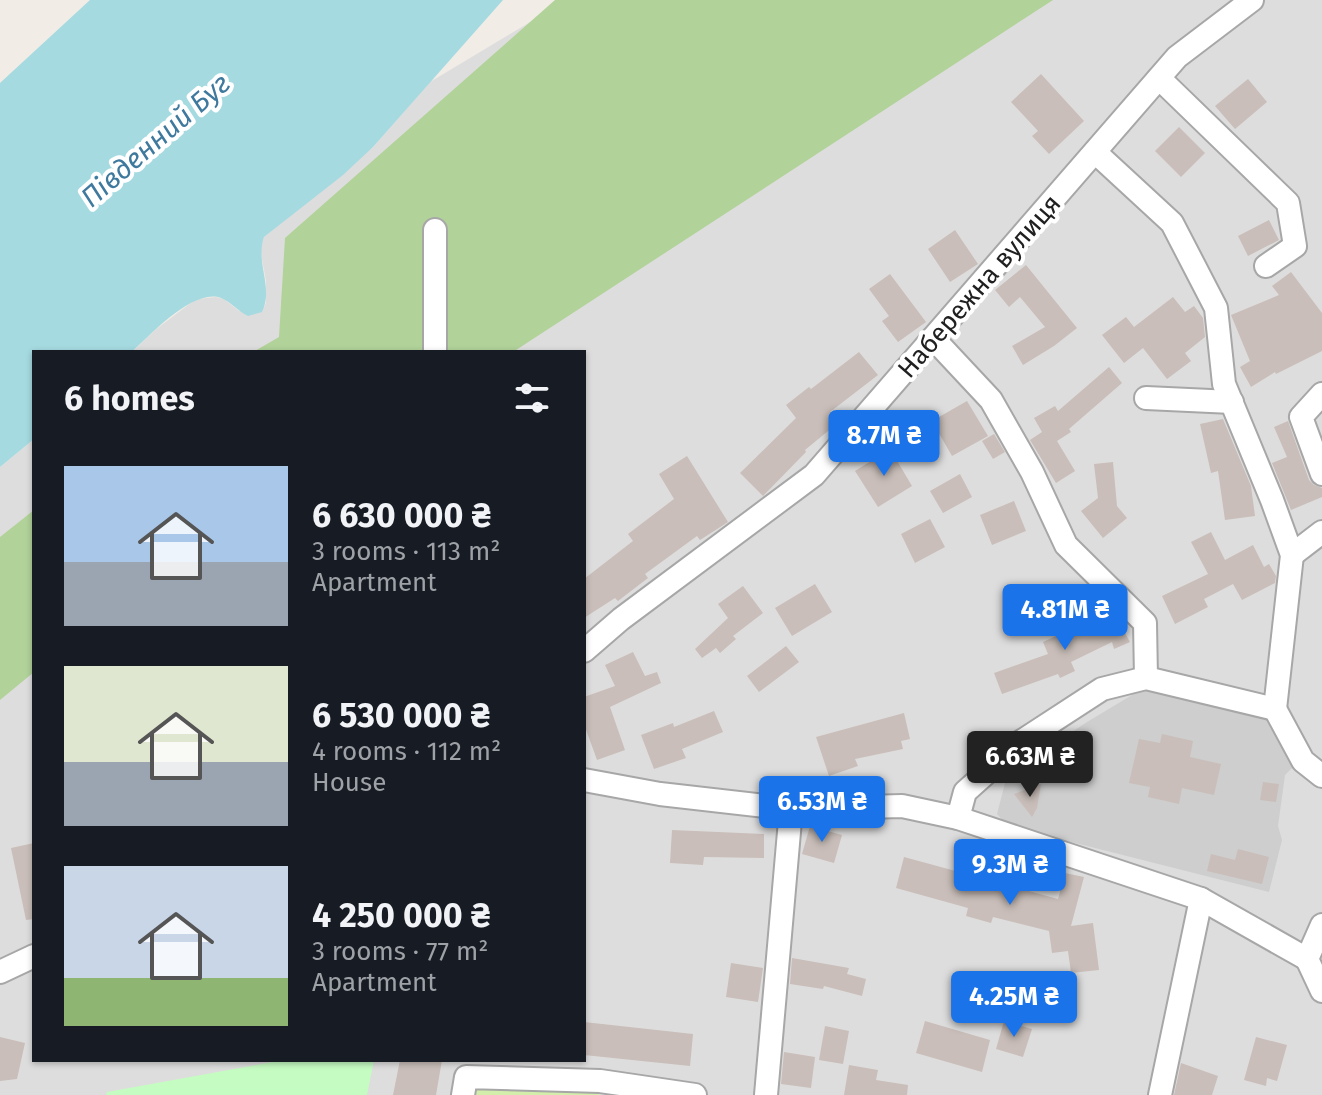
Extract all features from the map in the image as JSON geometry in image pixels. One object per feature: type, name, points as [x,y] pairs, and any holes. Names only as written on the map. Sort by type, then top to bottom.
[{"type":"street","name":"Набережна вулиця","points":[[586,649],[621,619],[814,475],[1177,57],[1252,0]]},
{"type":"street","points":[[1159,78],[1288,203],[1295,246],[1266,266]]},
{"type":"street","points":[[1095,152],[1172,223],[1216,308],[1224,384],[1292,555],[1275,709],[1303,761],[1322,776]]},
{"type":"street","points":[[435,230],[435,350]]},
{"type":"street","points":[[933,338],[991,400],[1032,472],[1066,545],[1145,623],[1146,678]]},
{"type":"street","points":[[1322,394],[1301,417],[1322,474]]},
{"type":"street","points":[[1146,398],[1232,402]]},
{"type":"street","points":[[1292,555],[1322,532]]},
{"type":"street","points":[[958,818],[965,792],[1022,741],[1102,689],[1146,678],[1275,709]]},
{"type":"street","points":[[586,780],[660,794],[791,809],[902,806],[958,818],[1201,899],[1307,959],[1322,991]]},
{"type":"street","points":[[766,1095],[791,809]]},
{"type":"street","points":[[1160,1095],[1201,899]]},
{"type":"street","points":[[1307,959],[1322,925]]},
{"type":"street","points":[[0,972],[32,957]]},
{"type":"street","points":[[464,1086],[600,1081],[695,1095]]},
{"type":"shaded area","points":[[567,0],[1322,0],[1322,1095],[0,1095],[0,467],[32,441],[32,1062],[586,1062],[586,350],[134,350],[196,299],[216,297],[224,299],[239,311],[262,312],[266,303],[260,248],[264,237],[373,147],[430,82]]},
{"type":"shaded area","points":[[1147,686],[1274,712],[1298,762],[1285,775],[1278,826],[1282,840],[1269,892],[1008,826],[997,814],[1005,783],[1017,769]]},
{"type":"green space","points":[[555,0],[1053,0],[516,350],[256,350],[279,337],[285,238]]},
{"type":"green space","points":[[32,512],[32,674],[0,700],[0,537]]},
{"type":"green space","points":[[272,1062],[374,1062],[367,1095],[106,1095],[107,1092]]},
{"type":"green space","points":[[469,1083],[600,1086],[599,1095],[468,1095]]},
{"type":"water","name":"Південний Буг","points":[[90,0],[503,0],[373,147],[343,175],[264,237],[262,256],[266,294],[262,312],[248,316],[221,298],[210,297],[198,300],[174,314],[134,350],[32,350],[32,441],[0,467],[0,83]]},
{"type":"building","points":[[1041,74],[1084,121],[1049,154],[1032,136],[1038,131],[1011,102]]},
{"type":"building","points":[[1248,79],[1267,102],[1235,129],[1215,106]]},
{"type":"building","points":[[1179,127],[1205,153],[1181,177],[1155,151]]},
{"type":"building","points":[[1269,220],[1279,240],[1248,256],[1238,236]]},
{"type":"building","points":[[955,230],[978,264],[950,282],[928,249]]},
{"type":"building","points":[[1026,265],[1077,328],[1023,365],[1012,346],[1045,327],[1020,297],[1009,307],[995,290]]},
{"type":"building","points":[[1291,272],[1322,313],[1322,351],[1275,372],[1251,387],[1240,367],[1250,361],[1231,315],[1279,295],[1272,286]]},
{"type":"building","points":[[890,274],[926,322],[898,342],[882,321],[889,316],[869,289]]},
{"type":"building","points":[[1173,297],[1185,312],[1194,306],[1203,318],[1205,337],[1185,353],[1191,361],[1167,379],[1143,348],[1124,363],[1102,335],[1126,317],[1134,327]]},
{"type":"building","points":[[859,352],[878,375],[830,412],[839,422],[805,450],[763,496],[740,473],[796,418],[786,405]]},
{"type":"building","points":[[1109,367],[1122,383],[1069,429],[1071,432],[1057,441],[1075,471],[1056,483],[1030,440],[1042,432],[1034,418],[1055,406],[1058,411]]},
{"type":"building","points":[[967,401],[988,436],[952,456],[932,421]]},
{"type":"building","points":[[1223,419],[1251,486],[1255,516],[1225,520],[1218,471],[1211,473],[1200,424]]},
{"type":"building","points":[[1288,421],[1309,480],[1322,488],[1322,497],[1291,510],[1272,463],[1287,457],[1274,427]]},
{"type":"building","points":[[994,434],[1005,452],[993,459],[982,441]]},
{"type":"building","points":[[890,449],[912,486],[878,507],[855,471]]},
{"type":"building","points":[[687,456],[728,522],[700,540],[697,536],[645,574],[648,578],[618,601],[615,598],[586,617],[586,577],[633,541],[628,534],[674,499],[659,474]]},
{"type":"building","points":[[1113,462],[1117,506],[1127,518],[1103,538],[1081,511],[1098,498],[1094,464]]},
{"type":"building","points":[[960,474],[972,497],[943,513],[930,491]]},
{"type":"building","points":[[1014,501],[1026,531],[992,545],[980,515]]},
{"type":"building","points":[[930,519],[945,547],[915,563],[901,534]]},
{"type":"building","points":[[1211,532],[1225,560],[1253,545],[1264,567],[1269,564],[1276,576],[1275,583],[1242,600],[1233,584],[1204,599],[1208,607],[1175,624],[1162,596],[1208,574],[1191,542]]},
{"type":"building","points":[[815,584],[832,612],[792,636],[775,608]]},
{"type":"building","points":[[743,586],[763,613],[733,636],[736,639],[720,653],[716,648],[702,658],[695,649],[728,618],[718,604]]},
{"type":"building","points":[[1112,610],[1130,642],[1114,649],[1112,642],[1071,662],[1075,671],[1060,678],[1058,674],[1002,694],[994,673],[1048,654],[1043,642]]},
{"type":"building","points":[[786,646],[799,662],[759,692],[747,676]]},
{"type":"building","points":[[633,652],[645,676],[657,672],[661,683],[610,707],[625,750],[597,760],[586,730],[586,696],[615,686],[605,665]]},
{"type":"building","points":[[714,711],[723,732],[682,749],[686,758],[654,769],[641,735],[673,723],[674,727]]},
{"type":"building","points":[[904,713],[910,739],[901,741],[903,749],[855,759],[858,766],[829,776],[816,737]]},
{"type":"building","points":[[1162,734],[1193,741],[1190,757],[1221,764],[1214,795],[1182,788],[1179,804],[1148,797],[1150,787],[1129,783],[1139,739],[1160,743]]},
{"type":"building","points":[[1263,782],[1279,784],[1276,802],[1260,800]]},
{"type":"building","points":[[1041,784],[1037,808],[1032,817],[1014,794]]},
{"type":"building","points":[[810,826],[842,835],[834,863],[802,854]]},
{"type":"building","points":[[672,830],[764,834],[764,858],[704,857],[703,865],[670,863]]},
{"type":"building","points":[[32,843],[32,919],[26,920],[11,848]]},
{"type":"building","points":[[1238,849],[1269,857],[1262,884],[1207,871],[1211,854],[1235,860]]},
{"type":"building","points":[[904,857],[1058,899],[1065,873],[1084,877],[1071,926],[1093,923],[1099,970],[1071,973],[1068,951],[1052,953],[1049,931],[993,917],[991,923],[966,916],[968,908],[896,888]]},
{"type":"building","points":[[792,958],[849,968],[847,974],[866,979],[862,996],[824,986],[823,989],[790,984]]},
{"type":"building","points":[[731,963],[763,968],[758,1002],[726,997]]},
{"type":"building","points":[[925,1021],[990,1040],[982,1072],[916,1053]]},
{"type":"building","points":[[1004,1021],[1032,1029],[1023,1057],[996,1049]]},
{"type":"building","points":[[586,1022],[693,1034],[690,1066],[586,1055]]},
{"type":"building","points":[[825,1026],[849,1031],[843,1064],[819,1060]]},
{"type":"building","points":[[0,1037],[25,1043],[17,1079],[0,1081]]},
{"type":"building","points":[[1256,1037],[1287,1045],[1277,1081],[1267,1078],[1266,1086],[1244,1080]]},
{"type":"building","points":[[784,1052],[815,1057],[811,1088],[781,1084]]},
{"type":"building","points":[[400,1062],[442,1062],[436,1095],[393,1095]]},
{"type":"building","points":[[1181,1063],[1218,1076],[1212,1095],[1174,1095]]},
{"type":"building","points":[[849,1065],[878,1070],[876,1080],[908,1085],[907,1095],[844,1095]]}]
